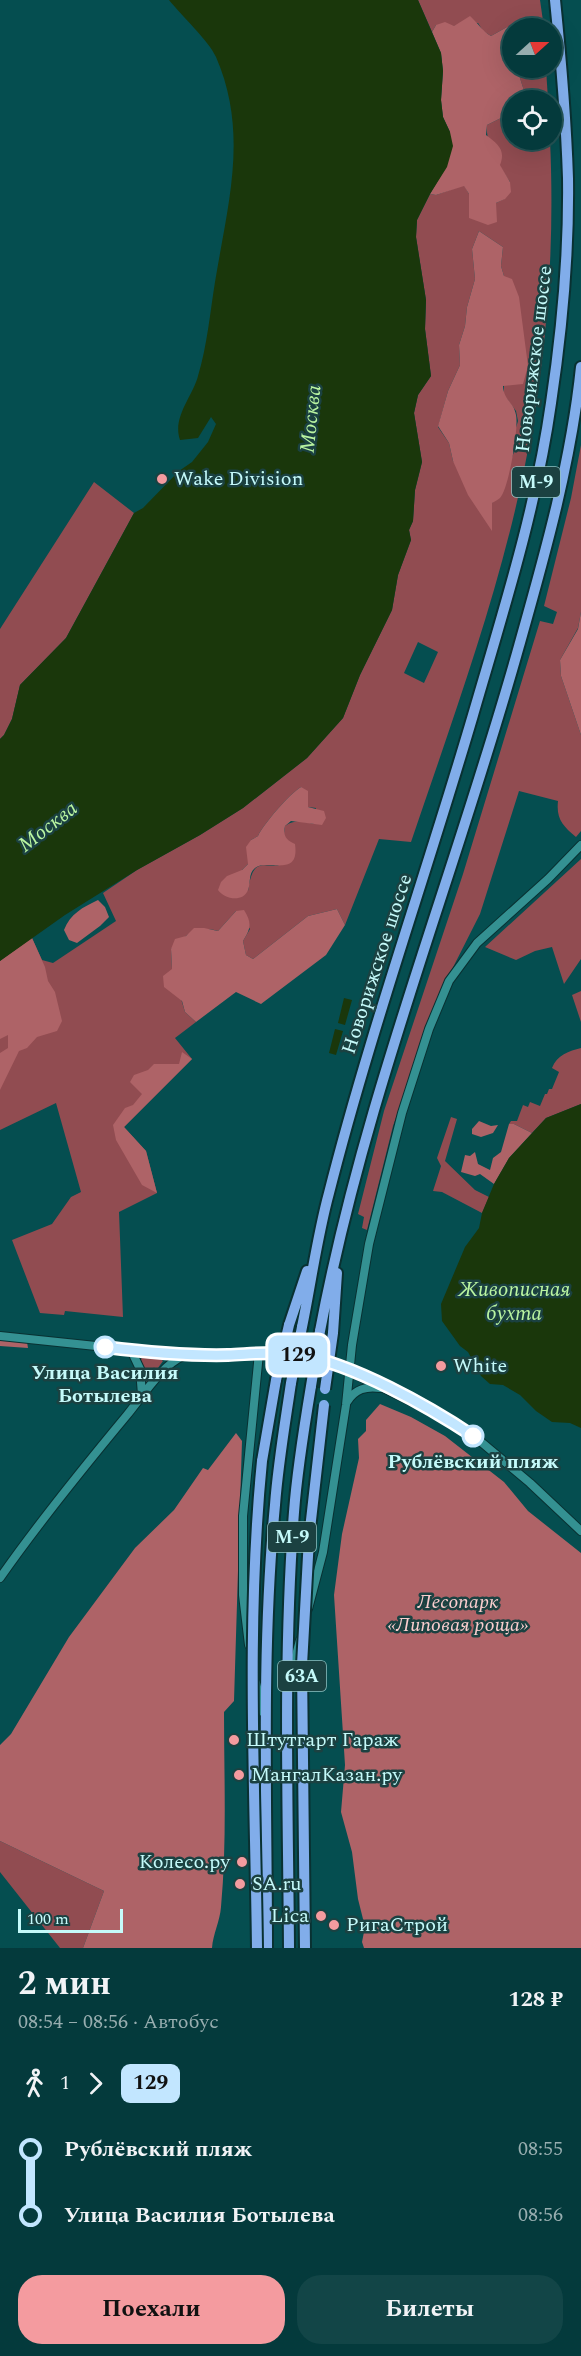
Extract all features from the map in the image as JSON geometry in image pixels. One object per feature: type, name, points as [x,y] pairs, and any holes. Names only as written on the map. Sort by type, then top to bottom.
[{"type":"highway","name":"Новорижское шоссе","points":[[267,1948],[269,1600],[281,1446],[327,1198],[359,1079],[448,800],[484,678],[519,554],[543,449],[557,358],[567,230],[567,157],[555,0]]},
{"type":"highway","name":"Новорижское шоссе","points":[[289,1948],[288,1688],[294,1511],[311,1386],[327,1293],[352,1185],[376,1101],[472,808],[544,558],[569,454],[581,367]]},
{"type":"highway","points":[[257,1948],[252,1620],[256,1521],[262,1461],[276,1380],[289,1325],[319,1237]]},
{"type":"highway","name":"63A","points":[[304,1948],[303,1643],[309,1538],[333,1333],[339,1240]]},
{"type":"street","points":[[288,1688],[323,1552],[346,1405],[348,1370],[369,1244],[402,1113],[438,1005],[449,981],[477,942],[548,879],[581,845]]},
{"type":"street","points":[[0,1336],[188,1355],[259,1353],[300,1355],[328,1361],[447,1419],[474,1436],[530,1483],[581,1531]]},
{"type":"street","points":[[131,1350],[140,1369],[142,1396]]},
{"type":"street","points":[[163,1353],[166,1362],[165,1370]]},
{"type":"street","points":[[259,1353],[243,1516],[243,1595],[253,1670],[267,1729]]},
{"type":"street","points":[[0,1578],[78,1475],[142,1396],[178,1358],[188,1355]]},
{"type":"street","points":[[346,1405],[358,1390],[372,1387],[388,1389]]},
{"type":"shaded area","points":[[418,0],[540,0],[543,18],[502,18],[502,30],[491,36],[483,31],[478,23],[454,26],[436,25],[432,32]]},
{"type":"shaded area","points":[[520,78],[547,78],[547,90],[524,90]]},
{"type":"shaded area","points":[[502,118],[502,150],[550,150],[550,262],[544,344],[533,425],[502,561],[459,702],[411,842],[379,839],[345,925],[337,909],[308,916],[253,959],[246,955],[243,941],[250,929],[236,911],[218,931],[203,929],[192,932],[171,949],[172,969],[185,1012],[196,1022],[175,1038],[192,1059],[124,1127],[146,1151],[157,1193],[119,1212],[123,1317],[65,1311],[64,1315],[40,1313],[12,1240],[52,1224],[71,1197],[81,1192],[56,1103],[0,1130],[0,961],[32,938],[42,960],[53,963],[116,921],[103,893],[137,870],[243,808],[307,758],[343,718],[360,675],[392,610],[398,575],[411,540],[409,530],[413,521],[415,490],[422,462],[414,413],[418,395],[431,376],[425,329],[426,300],[416,237],[417,220],[430,194],[436,195],[464,185],[469,194],[496,203],[504,199],[510,182],[491,148],[487,125]],"holes":[[[479,231],[503,247],[501,266],[504,276],[504,395],[516,411],[518,421],[515,431],[515,450],[492,503],[453,461],[449,443],[438,427],[448,391],[460,365],[459,345],[475,279],[472,249]],[[418,642],[438,652],[424,683],[404,673]],[[301,787],[308,807],[316,808],[314,824],[296,822],[285,826],[284,834],[292,860],[276,866],[258,867],[254,870],[248,891],[242,870],[248,864],[251,840],[258,836],[277,810]]]},
{"type":"shaded area","points":[[581,445],[581,612],[578,628],[560,660],[561,676],[581,735],[581,831],[576,837],[564,826],[558,813],[558,801],[519,791],[480,914],[437,999],[393,1126],[367,1230],[362,1228],[364,1217],[358,1214],[384,1111],[463,874],[540,621],[553,624],[557,612],[544,606],[571,498]]},
{"type":"shaded area","points":[[94,482],[134,513],[66,638],[20,685],[12,719],[0,739],[0,629]]},
{"type":"shaded area","points":[[581,859],[581,959],[564,984],[552,947],[535,951],[516,960],[485,947]]},
{"type":"shaded area","points":[[581,991],[581,1022],[572,995]]},
{"type":"shaded area","points":[[581,1048],[581,1104],[546,1118],[532,1133],[514,1124],[509,1124],[511,1121],[517,1121],[523,1105],[528,1107],[530,1102],[540,1106],[545,1094],[552,1089],[559,1072],[552,1068],[554,1064],[564,1054]]},
{"type":"shaded area","points":[[451,1117],[457,1119],[445,1161],[475,1190],[489,1197],[482,1213],[442,1192],[433,1191],[441,1166],[437,1158]]},
{"type":"shaded area","points":[[142,1356],[160,1358],[163,1361],[147,1383],[141,1360]]},
{"type":"shaded area","points":[[0,1841],[104,1891],[83,1948],[60,1948],[0,1872]]},
{"type":"green space","points":[[470,16],[491,36],[502,30],[502,78],[520,78],[524,90],[502,90],[502,118],[487,125],[486,135],[497,144],[501,151],[500,165],[510,182],[511,192],[505,199],[496,203],[497,222],[488,225],[469,218],[469,194],[464,186],[436,195],[430,194],[446,167],[450,132],[443,117],[441,100],[443,71],[441,53],[432,32],[436,25],[445,22],[454,26]]},
{"type":"green space","points":[[479,231],[503,247],[501,266],[504,276],[512,279],[519,297],[528,366],[523,384],[503,386],[505,395],[515,411],[517,422],[507,482],[500,498],[492,503],[492,531],[468,495],[453,461],[449,443],[438,426],[448,391],[460,365],[459,345],[475,279],[472,249]]},
{"type":"green space","points":[[581,612],[581,735],[561,676],[560,660],[578,629]]},
{"type":"green space","points":[[301,787],[308,791],[308,807],[324,811],[326,818],[322,825],[291,821],[285,826],[284,832],[287,839],[295,844],[293,861],[288,864],[255,868],[250,875],[246,894],[238,898],[225,896],[218,890],[221,882],[248,864],[246,847],[258,836],[277,810]]},
{"type":"green space","points":[[98,900],[105,907],[109,917],[77,943],[69,940],[64,930],[73,915]]},
{"type":"green space","points":[[337,909],[345,925],[326,955],[261,1004],[236,992],[196,1022],[185,1012],[182,1001],[164,987],[163,976],[172,969],[171,949],[175,939],[186,936],[194,928],[218,931],[236,911],[244,910],[249,925],[248,933],[243,941],[246,955],[253,959],[308,916]]},
{"type":"green space","points":[[32,938],[45,967],[48,981],[55,992],[62,1021],[57,1031],[37,1037],[27,1048],[19,1051],[0,1090],[0,1053],[8,1048],[8,1035],[0,1039],[0,961]]},
{"type":"green space","points":[[182,1052],[192,1059],[124,1127],[146,1151],[157,1193],[142,1185],[116,1140],[113,1125],[125,1108],[133,1105],[142,1094],[130,1082],[134,1075],[148,1070],[154,1064],[179,1064]]},
{"type":"green space","points":[[479,1121],[491,1126],[498,1125],[493,1133],[481,1137],[472,1134],[472,1129]]},
{"type":"green space","points":[[509,1124],[514,1124],[532,1133],[509,1158],[494,1184],[480,1174],[475,1176],[461,1172],[465,1155],[470,1156],[475,1152],[478,1164],[490,1170],[493,1158],[501,1152]]},
{"type":"green space","points":[[0,1339],[27,1342],[28,1348],[0,1346]]},
{"type":"green space","name":"Лесопарк «Липовая роща»","points":[[380,1404],[411,1417],[445,1436],[504,1482],[528,1511],[581,1553],[581,1948],[364,1948],[362,1942],[365,1927],[358,1899],[352,1852],[341,1812],[345,1765],[334,1595],[342,1534],[359,1458],[358,1439],[366,1431],[366,1420]]},
{"type":"green space","points":[[236,1433],[242,1441],[234,1701],[224,1712],[223,1883],[220,1912],[212,1948],[83,1948],[104,1891],[0,1841],[0,1745],[11,1734],[69,1637],[135,1548],[174,1510],[203,1468],[208,1470]]},
{"type":"water","name":"Москва","points":[[169,0],[418,0],[441,53],[443,117],[453,146],[447,167],[417,220],[416,237],[426,300],[425,329],[431,376],[418,395],[414,413],[422,462],[415,490],[413,521],[409,530],[411,540],[398,575],[392,610],[360,675],[343,718],[307,758],[243,808],[65,915],[0,961],[0,739],[12,719],[20,685],[66,638],[134,513],[143,508],[179,471],[192,462],[208,442],[216,424],[211,417],[198,438],[180,440],[178,431],[181,415],[195,384],[204,353],[230,196],[234,141],[232,113],[226,85],[216,57]]},
{"type":"water","points":[[344,998],[352,1000],[345,1025],[338,1023]]},
{"type":"water","points":[[335,1029],[343,1031],[336,1055],[329,1053]]},
{"type":"water","name":"Живописная бухта","points":[[581,1104],[581,1428],[570,1423],[552,1422],[536,1411],[520,1395],[503,1385],[490,1384],[481,1376],[468,1352],[460,1346],[442,1321],[441,1304],[465,1247],[479,1228],[482,1213],[494,1184],[509,1158],[546,1118]]},
{"type":"bus line","name":"129","points":[[105,1347],[188,1355],[271,1353],[300,1355],[328,1361],[447,1419],[473,1436]]},
{"type":"place","name":"Wake Division","points":[[162,479]]},
{"type":"place","name":"Улица Василия Ботылева","points":[[105,1347]]},
{"type":"place","name":"White","points":[[441,1366]]},
{"type":"place","name":"Рублёвский пляж","points":[[473,1436]]},
{"type":"place","name":"Штутгарт Гараж","points":[[234,1740]]},
{"type":"place","name":"МангалКазан.ру","points":[[239,1775]]},
{"type":"place","name":"Колесо.ру","points":[[242,1862]]},
{"type":"place","name":"SA.ru","points":[[240,1884]]},
{"type":"place","name":"Lica","points":[[321,1916]]},
{"type":"place","name":"РигаСтрой","points":[[334,1925]]}]
